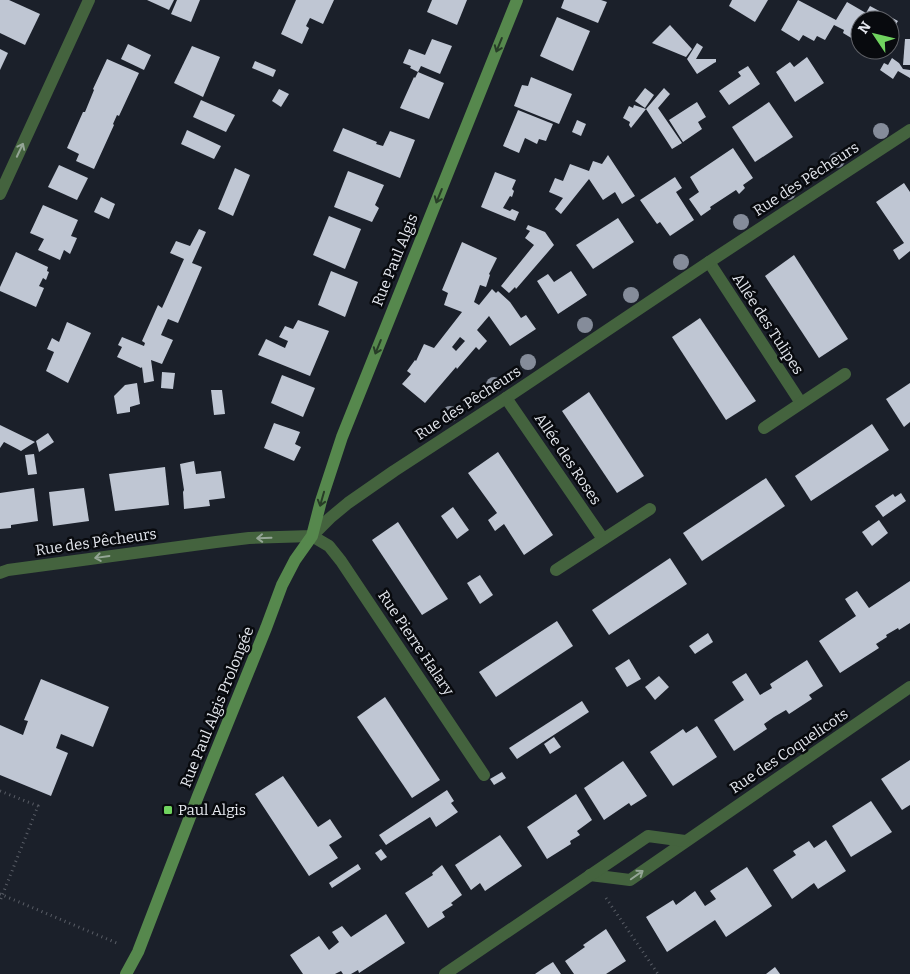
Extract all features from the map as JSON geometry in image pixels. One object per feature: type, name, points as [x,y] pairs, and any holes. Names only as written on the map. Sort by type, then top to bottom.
[{"type":"street","points":[[0,194],[89,0]]},
{"type":"street","name":"Rue Paul Algis","points":[[312,536],[321,501],[342,437],[517,0]]},
{"type":"street","name":"Rue des Pêcheurs","points":[[0,573],[249,538],[312,536],[330,518],[355,498],[403,464],[506,398],[910,130]]},
{"type":"street","name":"Allée des Tulipes","points":[[709,262],[800,403]]},
{"type":"street","points":[[764,428],[845,374]]},
{"type":"street","name":"Allée des Roses","points":[[506,398],[603,539]]},
{"type":"street","points":[[556,570],[650,509]]},
{"type":"street","name":"Rue Pierre Halary","points":[[312,536],[329,546],[341,561],[484,775]]},
{"type":"street","name":"Rue Paul Algis Prolongée","points":[[126,974],[138,952],[282,585],[295,560],[312,536]]},
{"type":"street","name":"Rue des Coquelicots","points":[[590,875],[630,880],[910,688]]},
{"type":"street","points":[[445,974],[648,836],[685,841]]},
{"type":"street","name":"Rue Paul Algis Prolongée","points":[[134,974],[138,952]]},
{"type":"path","points":[[0,791],[38,806],[1,894],[0,901]]},
{"type":"path","points":[[590,875],[658,974]]},
{"type":"path","points":[[1,894],[120,944]]},
{"type":"building","points":[[0,0],[9,0],[40,14],[25,45],[0,33]]},
{"type":"building","points":[[147,0],[174,0],[169,10]]},
{"type":"building","points":[[177,0],[200,0],[191,22],[171,14]]},
{"type":"building","points":[[296,0],[334,0],[323,24],[310,18],[306,26],[309,28],[302,44],[281,34]]},
{"type":"building","points":[[432,0],[467,0],[457,25],[427,12]]},
{"type":"building","points":[[564,0],[601,0],[607,2],[598,23],[561,8]]},
{"type":"building","points":[[732,0],[768,0],[755,22],[729,6]]},
{"type":"building","points":[[798,0],[836,20],[847,2],[861,10],[850,10],[850,37],[843,33],[844,30],[834,25],[825,40],[817,36],[814,41],[803,35],[799,41],[781,30]]},
{"type":"building","points":[[870,6],[877,10],[868,10]]},
{"type":"building","points":[[557,17],[590,31],[573,71],[540,56]]},
{"type":"building","points":[[670,25],[692,49],[686,57],[652,43]]},
{"type":"building","points":[[432,39],[452,46],[440,74],[421,66],[418,72],[410,68],[411,66],[403,63],[409,49],[425,55]]},
{"type":"building","points":[[905,39],[910,39],[910,65],[903,65]]},
{"type":"building","points":[[697,43],[703,47],[696,59],[716,59],[716,62],[697,74],[687,59]]},
{"type":"building","points":[[128,44],[151,55],[144,70],[121,59]]},
{"type":"building","points":[[192,46],[220,57],[203,97],[174,83]]},
{"type":"building","points":[[0,49],[8,53],[0,70]]},
{"type":"building","points":[[807,57],[824,83],[795,102],[776,72],[790,62],[794,67]]},
{"type":"building","points":[[107,59],[139,73],[119,116],[117,115],[94,169],[76,161],[79,154],[67,148],[83,112],[85,112]]},
{"type":"building","points":[[891,60],[895,60],[903,69],[910,70],[910,78],[898,71],[893,79],[880,70],[884,63],[888,65]]},
{"type":"building","points":[[255,61],[276,70],[273,77],[252,68]]},
{"type":"building","points":[[748,66],[760,84],[729,105],[719,91],[741,76],[738,72]]},
{"type":"building","points":[[418,72],[444,83],[429,119],[400,108]]},
{"type":"building","points":[[531,77],[572,94],[559,124],[514,106],[522,85],[528,86]]},
{"type":"building","points":[[645,88],[654,95],[645,108],[635,101]]},
{"type":"building","points":[[664,88],[670,94],[658,108],[682,143],[672,149],[646,109]]},
{"type":"building","points":[[279,89],[289,94],[281,107],[272,101]]},
{"type":"building","points":[[201,100],[235,115],[226,132],[193,117]]},
{"type":"building","points":[[697,102],[706,117],[698,122],[702,129],[683,142],[669,120]]},
{"type":"building","points":[[769,102],[793,137],[755,162],[732,127]]},
{"type":"building","points":[[634,105],[646,109],[631,128],[630,122],[623,118],[629,106],[633,108]]},
{"type":"building","points":[[518,110],[553,124],[546,141],[539,139],[537,144],[525,138],[519,153],[503,146]]},
{"type":"building","points":[[577,120],[586,124],[581,136],[572,132]]},
{"type":"building","points":[[343,128],[383,146],[390,131],[415,140],[400,178],[333,151]]},
{"type":"building","points":[[187,130],[221,146],[214,159],[181,144]]},
{"type":"building","points":[[733,148],[753,178],[743,185],[745,188],[739,194],[736,190],[710,207],[711,209],[701,216],[689,199],[699,192],[690,177]]},
{"type":"building","points":[[608,155],[635,196],[622,204],[615,192],[603,200],[589,179],[561,214],[555,209],[563,198],[549,192],[555,178],[563,181],[570,164],[589,171],[593,161],[602,164]]},
{"type":"building","points":[[59,165],[88,178],[77,200],[48,187]]},
{"type":"building","points":[[235,168],[250,175],[233,216],[218,209]]},
{"type":"building","points":[[348,171],[384,185],[375,205],[379,208],[372,222],[334,207]]},
{"type":"building","points":[[495,172],[516,180],[512,189],[514,191],[512,197],[510,196],[503,208],[519,212],[515,221],[481,207]]},
{"type":"building","points":[[675,177],[682,188],[676,192],[694,220],[670,236],[660,222],[657,224],[640,200]]},
{"type":"building","points":[[904,183],[910,192],[910,251],[899,260],[893,250],[904,243],[876,202]]},
{"type":"building","points":[[101,197],[115,204],[109,219],[94,212]]},
{"type":"building","points":[[43,205],[78,220],[71,236],[77,238],[70,254],[64,250],[60,260],[38,250],[44,239],[30,233]]},
{"type":"building","points":[[329,216],[361,229],[345,269],[313,255]]},
{"type":"building","points":[[618,218],[634,242],[593,269],[576,245]]},
{"type":"building","points":[[528,225],[545,232],[554,245],[516,289],[515,287],[509,293],[501,286],[534,245],[525,238],[530,231],[526,229]]},
{"type":"building","points":[[199,229],[206,232],[192,263],[202,267],[178,323],[168,319],[161,335],[173,340],[162,364],[151,360],[154,381],[144,383],[142,367],[117,357],[122,347],[118,345],[122,337],[144,346],[145,343],[142,341],[158,305],[162,308],[184,259],[170,253],[176,241],[190,246]]},
{"type":"building","points":[[462,242],[497,258],[489,274],[486,287],[480,285],[474,302],[479,305],[492,289],[496,293],[498,291],[510,302],[521,318],[526,315],[536,329],[510,346],[489,316],[477,330],[487,341],[479,350],[476,347],[457,369],[456,367],[425,403],[402,384],[411,374],[407,371],[416,361],[424,344],[434,348],[462,312],[444,305],[448,293],[442,290]],"holes":[[[460,337],[465,341],[456,351],[452,347]]]},
{"type":"building","points":[[16,252],[48,267],[47,271],[49,272],[46,280],[43,278],[39,286],[44,288],[36,307],[0,291],[0,287]]},
{"type":"building","points":[[794,255],[848,339],[819,358],[765,276]]},
{"type":"building","points":[[331,271],[358,282],[345,317],[318,305]]},
{"type":"building","points":[[571,271],[587,295],[558,314],[537,281],[548,274],[554,282]]},
{"type":"building","points":[[700,318],[756,401],[726,420],[672,337]]},
{"type":"building","points":[[298,320],[329,331],[310,376],[258,355],[266,339],[285,348],[288,341],[279,337],[285,326],[293,329]]},
{"type":"building","points":[[67,322],[91,333],[68,383],[46,371],[54,352],[47,349],[52,338],[59,342]]},
{"type":"building","points":[[162,372],[175,373],[173,389],[161,388]]},
{"type":"building","points":[[282,375],[315,388],[303,417],[271,403]]},
{"type":"building","points":[[137,383],[140,404],[130,407],[130,412],[117,414],[114,396],[125,385]]},
{"type":"building","points":[[910,383],[910,422],[904,427],[886,399]]},
{"type":"building","points":[[211,390],[222,390],[225,414],[214,415]]},
{"type":"building","points":[[589,392],[644,476],[617,493],[562,411]]},
{"type":"building","points":[[274,423],[300,432],[295,444],[301,447],[294,461],[264,448]]},
{"type":"building","points":[[872,424],[889,450],[811,501],[795,476]]},
{"type":"building","points":[[0,425],[35,442],[21,451],[4,442],[0,448]]},
{"type":"building","points":[[48,433],[54,442],[39,452],[36,441]]},
{"type":"building","points":[[498,452],[553,535],[524,555],[504,524],[495,531],[488,520],[497,513],[468,473]]},
{"type":"building","points":[[34,454],[37,474],[28,475],[25,455]]},
{"type":"building","points":[[194,461],[196,474],[221,471],[225,498],[209,500],[210,506],[184,509],[184,490],[180,464]]},
{"type":"building","points":[[165,467],[169,505],[115,511],[109,474]]},
{"type":"building","points":[[766,478],[785,506],[702,561],[683,533]]},
{"type":"building","points":[[34,488],[38,521],[11,525],[11,528],[0,529],[0,493]]},
{"type":"building","points":[[84,488],[89,521],[53,526],[49,492]]},
{"type":"building","points":[[901,493],[906,501],[883,517],[875,506],[893,494],[895,497]]},
{"type":"building","points":[[453,507],[469,530],[457,539],[441,516]]},
{"type":"building","points":[[879,520],[888,533],[872,546],[862,532]]},
{"type":"building","points":[[398,522],[448,599],[422,615],[372,540]]},
{"type":"building","points":[[670,558],[687,584],[609,635],[592,610]]},
{"type":"building","points":[[480,575],[493,595],[480,604],[467,583]]},
{"type":"building","points":[[910,581],[910,623],[886,635],[887,637],[876,644],[879,648],[840,673],[819,641],[856,616],[845,599],[857,591],[869,608]]},
{"type":"building","points":[[557,621],[573,646],[496,697],[479,672]]},
{"type":"building","points":[[708,633],[713,642],[695,654],[689,646]]},
{"type":"building","points":[[629,659],[641,679],[627,687],[615,668]]},
{"type":"building","points":[[807,660],[823,686],[809,695],[812,699],[789,714],[786,710],[764,724],[767,729],[734,751],[714,720],[744,700],[732,682],[746,673],[760,695],[772,688],[770,684]]},
{"type":"building","points":[[659,676],[669,687],[655,700],[645,687]]},
{"type":"building","points":[[41,679],[109,707],[93,747],[61,734],[56,748],[68,753],[51,796],[0,775],[0,725],[23,735],[28,721],[24,720]]},
{"type":"building","points":[[385,697],[440,780],[412,798],[357,717]]},
{"type":"building","points":[[582,701],[589,712],[517,759],[509,748]]},
{"type":"building","points":[[697,726],[717,757],[673,786],[650,752],[683,729],[686,733]]},
{"type":"building","points":[[554,737],[561,747],[550,754],[544,744]]},
{"type":"building","points":[[910,760],[910,805],[902,810],[881,779]]},
{"type":"building","points":[[623,761],[647,796],[631,806],[629,803],[604,820],[584,788]]},
{"type":"building","points":[[502,772],[506,778],[494,785],[490,779]]},
{"type":"building","points":[[283,776],[318,827],[330,819],[342,837],[329,845],[338,858],[309,876],[255,794]]},
{"type":"building","points":[[447,790],[454,801],[451,803],[458,812],[436,827],[430,817],[386,845],[379,835]]},
{"type":"building","points":[[576,794],[592,820],[577,831],[580,835],[570,841],[571,844],[547,859],[527,827]]},
{"type":"building","points":[[871,801],[892,832],[851,857],[832,826]]},
{"type":"building","points":[[500,835],[522,866],[485,891],[480,883],[471,890],[455,865]]},
{"type":"building","points":[[826,840],[846,871],[818,889],[814,883],[792,899],[773,870],[796,855],[793,851],[809,841],[814,848]]},
{"type":"building","points":[[381,849],[387,857],[381,861],[375,853]]},
{"type":"building","points":[[358,864],[361,869],[332,888],[329,883]]},
{"type":"building","points":[[442,865],[462,895],[451,903],[453,905],[442,912],[445,917],[428,928],[405,893],[433,875],[432,873]]},
{"type":"building","points":[[747,867],[772,906],[726,937],[715,920],[667,952],[646,917],[673,900],[676,905],[695,891],[705,906],[716,899],[710,891]]},
{"type":"building","points":[[386,914],[405,943],[359,973],[358,970],[351,974],[343,974],[341,971],[335,974],[303,974],[290,955],[319,936],[329,950],[339,942],[332,932],[342,926],[351,937]]},
{"type":"building","points":[[606,929],[626,961],[606,974],[574,974],[565,961],[585,947],[583,945]]},
{"type":"building","points":[[553,962],[561,974],[535,974],[545,967]]},
{"type":"building","points":[[775,967],[780,974],[766,974]]},
{"type":"place","name":"Paul Algis","points":[[168,810]]}]
